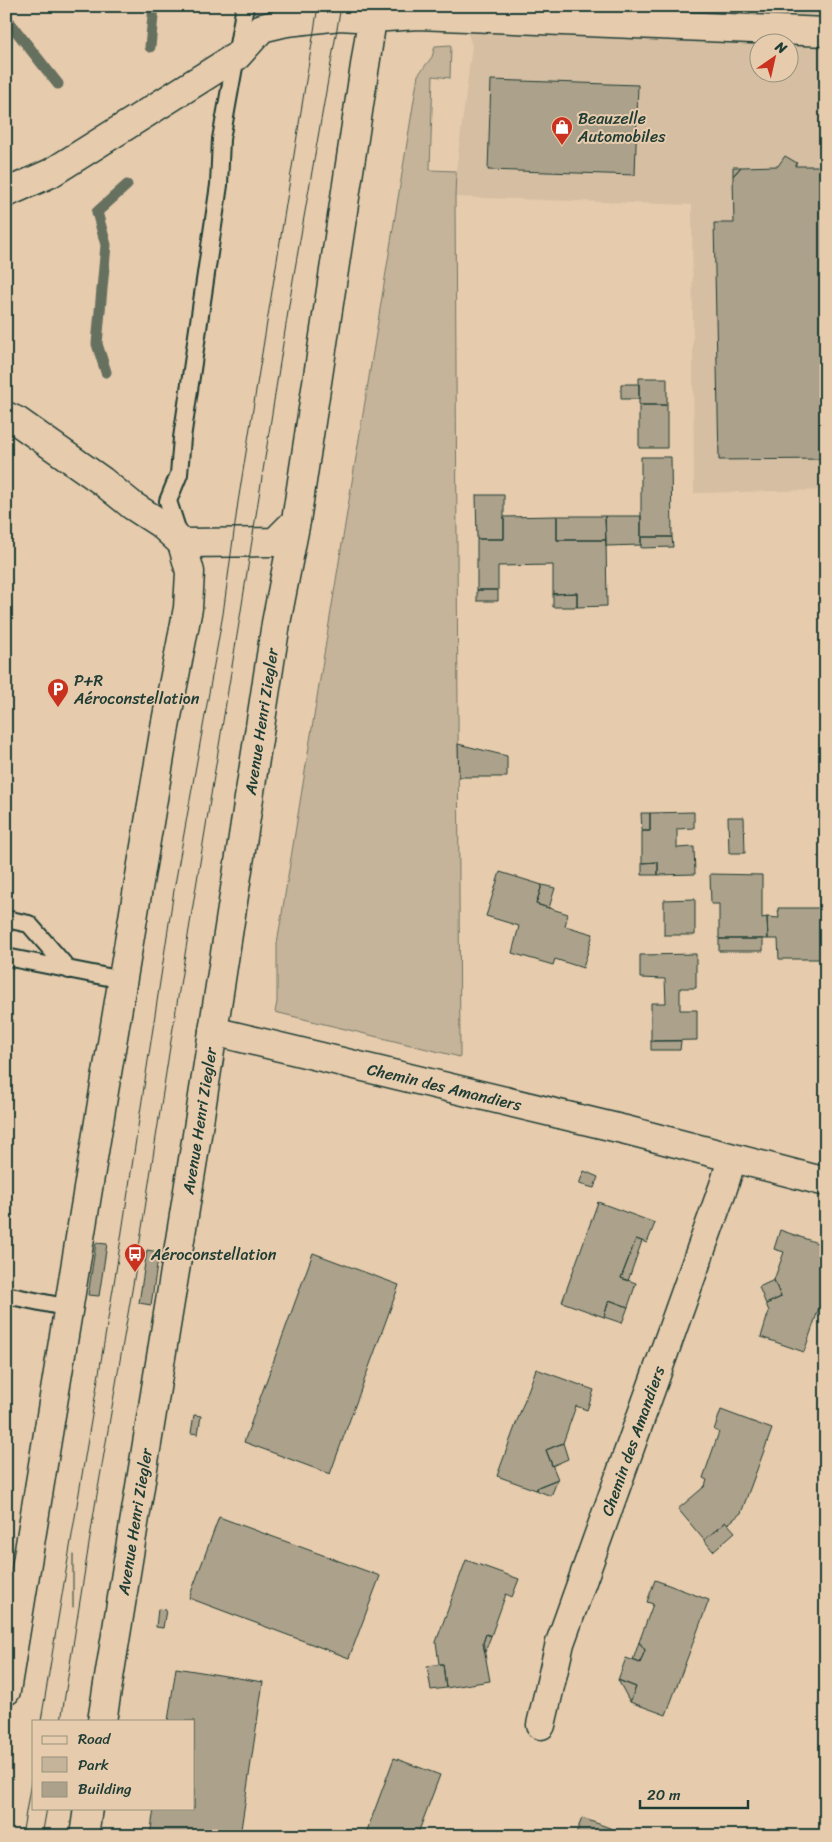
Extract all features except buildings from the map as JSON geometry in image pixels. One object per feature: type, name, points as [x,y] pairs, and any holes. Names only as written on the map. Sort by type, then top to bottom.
[{"type":"street","points":[[6,193],[50,172],[237,56],[262,28],[287,22],[373,12],[428,16],[826,32]]},
{"type":"street","name":"Avenue Henri Ziegler","points":[[102,1720],[133,1536],[276,623],[296,521],[373,12]]},
{"type":"street","points":[[6,416],[17,421],[102,481],[133,506],[161,524],[182,543],[190,572],[188,608],[165,727],[6,1691]]},
{"type":"street","points":[[182,543],[275,542],[296,521]]},
{"type":"street","name":"Chemin des Amandiers","points":[[213,1031],[626,1130],[826,1182]]},
{"type":"street","name":"Chemin des Amandiers","points":[[541,1724],[560,1643],[732,1159]]},
{"type":"street","points":[[84,1836],[88,1810]]},
{"type":"lane","points":[[182,543],[168,501],[179,474],[182,438],[219,185],[222,139],[244,6]]},
{"type":"lane","points":[[6,919],[29,924],[69,970]]},
{"type":"lane","points":[[6,958],[123,980]]},
{"type":"lane","points":[[6,1295],[69,1308]]},
{"type":"shaded area","points":[[459,6],[826,6],[826,490],[694,493],[692,205],[455,197],[456,171],[472,46]]},
{"type":"green space","points":[[451,45],[450,78],[433,76],[430,170],[456,171],[460,1057],[275,1012],[277,1002],[277,944],[418,75],[432,57],[435,46]]},
{"type":"waterway","points":[[150,47],[154,6]]},
{"type":"waterway","points":[[6,18],[58,84]]},
{"type":"waterway","points":[[106,372],[97,344],[106,245],[97,212],[127,185]]},
{"type":"tram line","points":[[41,1720],[116,1271],[174,890],[223,614],[238,502],[318,6]]},
{"type":"tram line","points":[[61,1720],[135,1273],[293,280],[341,6]]},
{"type":"tram line","points":[[73,1555],[73,1607]]},
{"type":"tram line","points":[[22,1836],[32,1776]]},
{"type":"tram line","points":[[42,1836],[47,1810]]},
{"type":"place","name":"Beauzelle Automobiles","points":[[562,146]]},
{"type":"place","name":"P+R Aéroconstellation","points":[[58,708]]},
{"type":"place","name":"Aéroconstellation","points":[[135,1273]]}]
